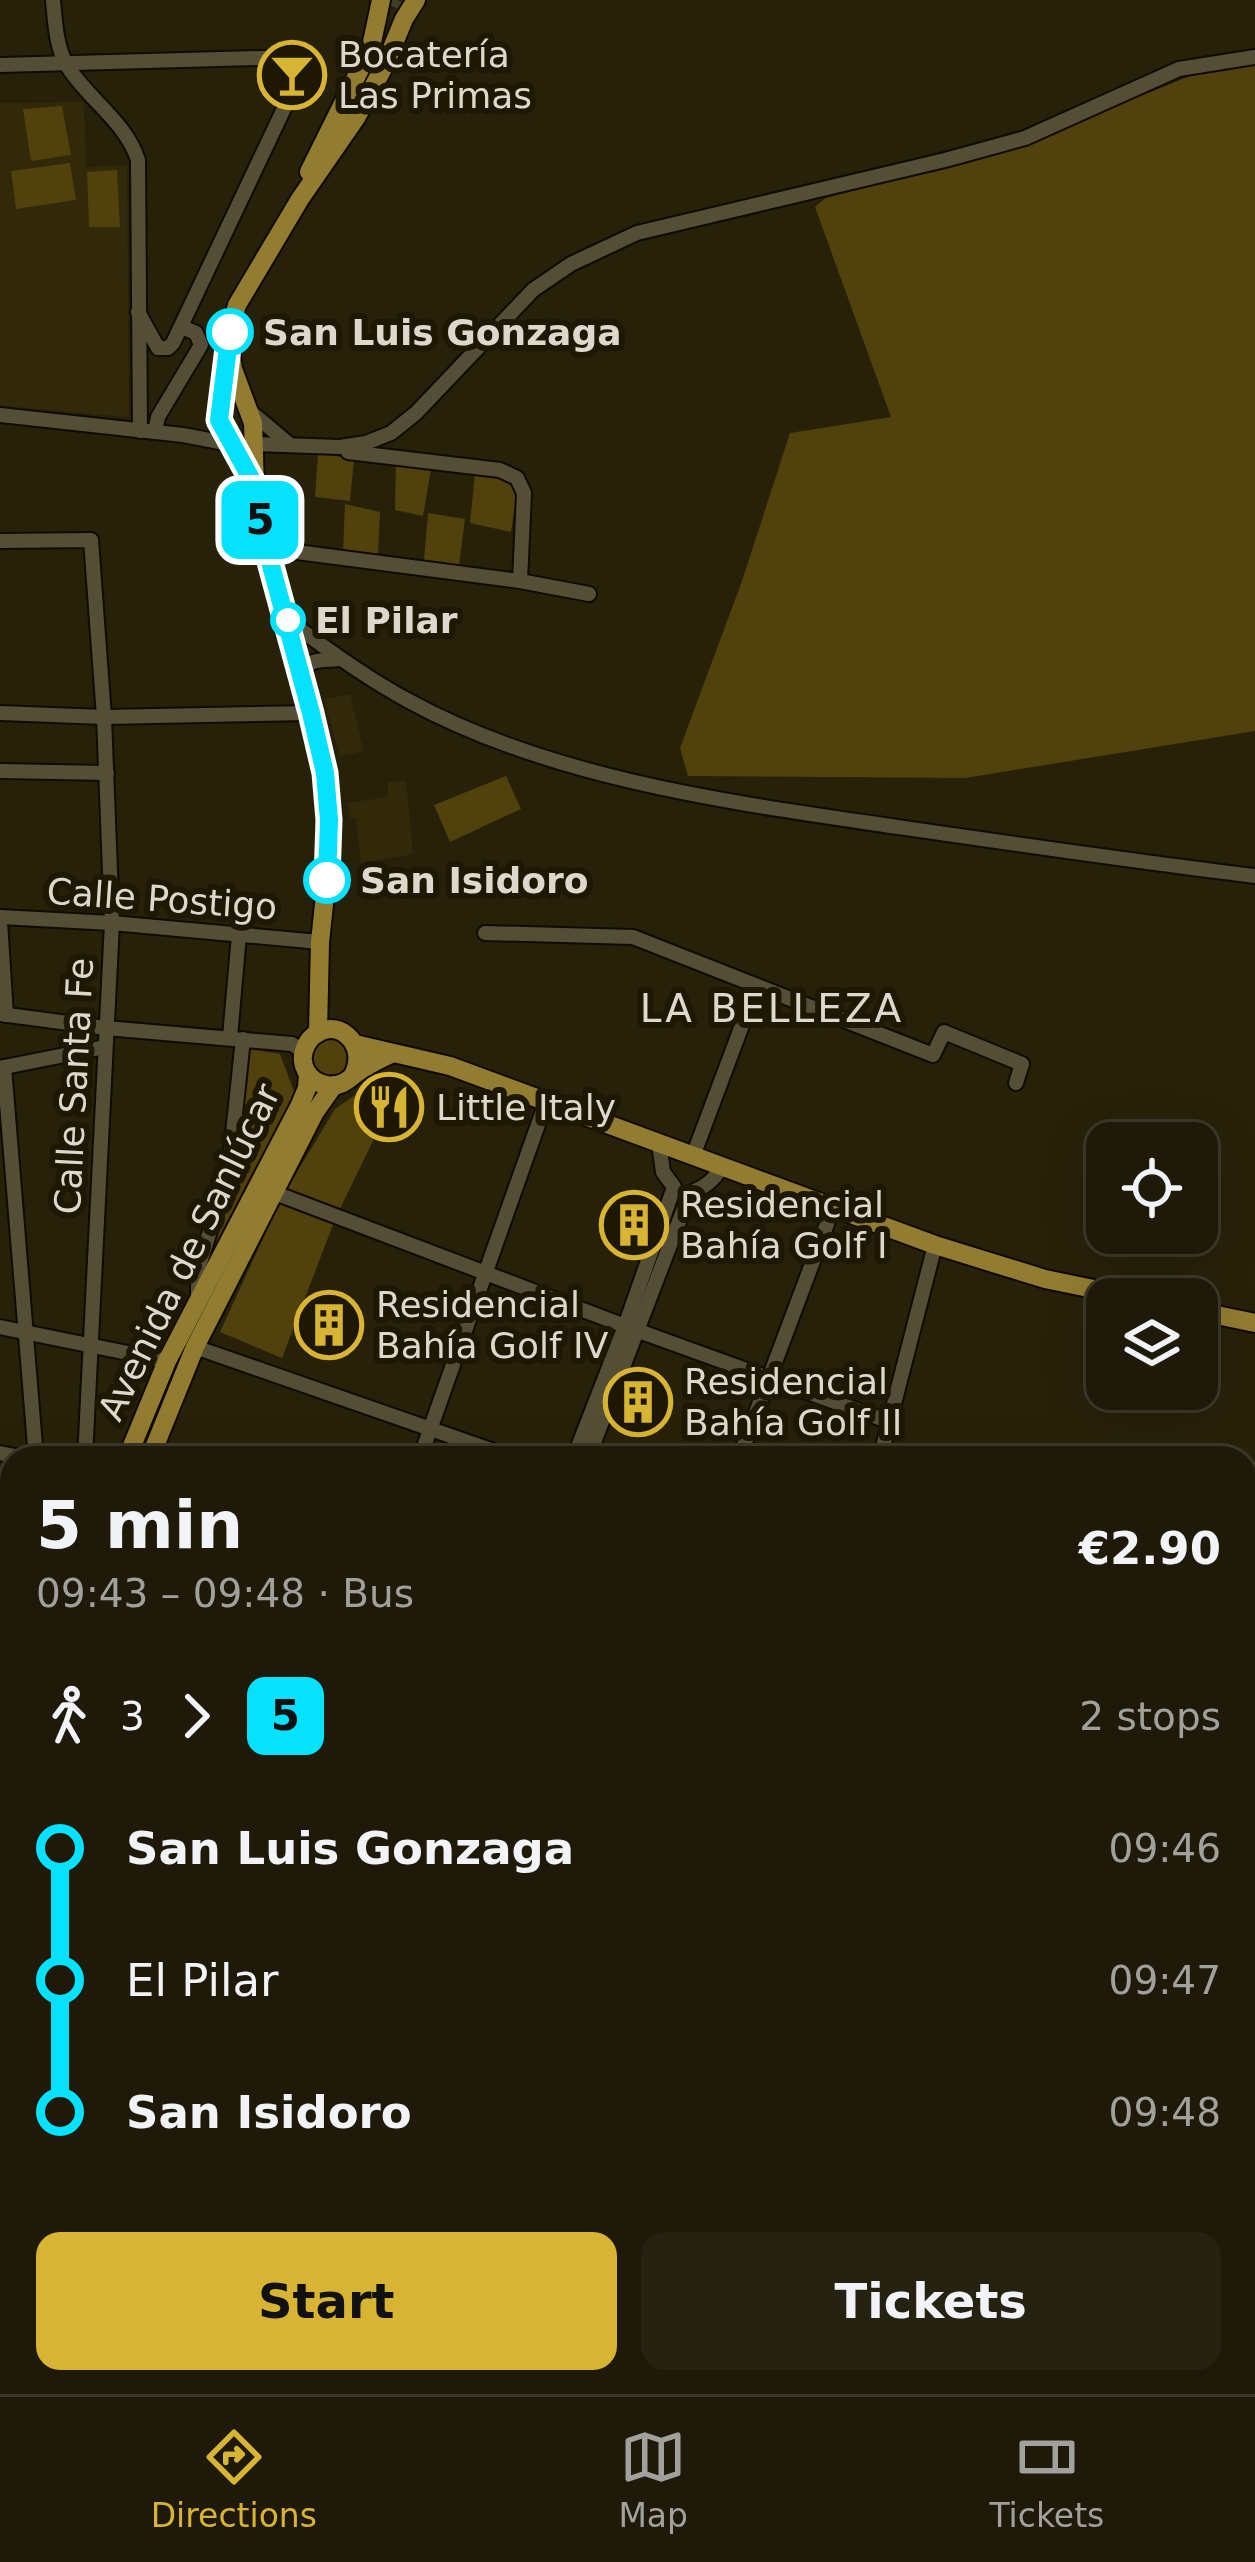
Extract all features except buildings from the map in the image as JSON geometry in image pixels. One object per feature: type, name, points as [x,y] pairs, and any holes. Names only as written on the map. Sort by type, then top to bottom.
[{"type":"main road","points":[[255,486],[219,420],[233,317],[243,292],[300,199],[364,104],[416,0]]},
{"type":"main road","points":[[300,199],[372,69],[383,5]]},
{"type":"main road","points":[[229,344],[254,430],[255,486],[266,548],[325,773],[328,876],[320,942],[318,1033]]},
{"type":"main road","points":[[220,412],[236,405],[250,411]]},
{"type":"main road","points":[[230,444],[253,444]]},
{"type":"main road","points":[[319,993],[359,1060],[353,1075]]},
{"type":"main road","points":[[391,1054],[334,1085],[322,1084],[304,1066],[309,1040],[328,1030],[391,1054],[450,1066],[935,1245],[1086,1287]]},
{"type":"main road","name":"Avenida de Sanlúcar","points":[[132,1446],[167,1361],[300,1105],[308,1075]]},
{"type":"main road","name":"Avenida de Sanlúcar","points":[[155,1446],[194,1347],[315,1112],[334,1085]]},
{"type":"main road","points":[[1218,1315],[1255,1323]]},
{"type":"street","points":[[53,0],[65,64],[123,129],[138,160],[138,312],[148,432]]},
{"type":"street","points":[[328,448],[366,443],[391,433],[550,277],[637,233],[1024,138],[1179,69],[1255,57]]},
{"type":"street","points":[[0,65],[307,60],[173,344],[158,348],[138,312]]},
{"type":"street","points":[[148,432],[201,345],[196,333],[182,327]]},
{"type":"street","points":[[250,411],[293,446]]},
{"type":"street","points":[[183,435],[208,426],[220,412]]},
{"type":"street","points":[[0,415],[230,444]]},
{"type":"street","points":[[390,456],[386,447],[391,433]]},
{"type":"street","points":[[253,444],[328,448],[500,470],[517,478],[524,493],[520,580]]},
{"type":"street","name":"Calle Santa Fe","points":[[0,541],[91,540],[112,923],[86,1446]]},
{"type":"street","points":[[266,548],[520,580],[589,594]]},
{"type":"street","points":[[288,620],[339,659],[452,722],[521,750],[631,780],[738,803],[1255,876]]},
{"type":"street","points":[[317,642],[318,659]]},
{"type":"street","points":[[303,680],[307,665],[318,659],[339,659]]},
{"type":"street","points":[[0,713],[104,717],[311,713]]},
{"type":"street","points":[[0,771],[107,773]]},
{"type":"street","points":[[0,920],[3,1014],[292,1044],[304,1052]]},
{"type":"street","name":"Calle Postigo","points":[[0,920],[112,923],[320,942]]},
{"type":"street","points":[[485,933],[633,937],[933,1055],[944,1032],[1022,1064],[1016,1084]]},
{"type":"street","points":[[198,1300],[198,1269],[229,1171],[239,935]]},
{"type":"street","points":[[693,1156],[756,988]]},
{"type":"street","points":[[35,1446],[2,1067],[105,1047]]},
{"type":"street","points":[[424,1446],[546,1102]]},
{"type":"street","points":[[659,1143],[663,1172],[674,1187],[689,1193],[704,1188],[722,1167]]},
{"type":"street","points":[[591,1446],[674,1187]]},
{"type":"street","points":[[275,1193],[890,1422]]},
{"type":"street","points":[[578,1446],[689,1193]]},
{"type":"street","points":[[744,1446],[833,1208]]},
{"type":"street","points":[[883,1446],[935,1245]]},
{"type":"street","points":[[0,1327],[167,1361]]},
{"type":"street","points":[[194,1347],[480,1446]]},
{"type":"shaded area","points":[[1255,64],[1255,731],[965,778],[688,776],[680,748],[790,433],[891,417],[815,207],[826,198],[1007,150],[1195,74]]},
{"type":"shaded area","points":[[84,102],[86,167],[127,165],[129,417],[0,406],[0,103]]},
{"type":"shaded area","points":[[62,106],[71,155],[31,161],[23,109]]},
{"type":"shaded area","points":[[70,163],[76,200],[16,209],[11,171]]},
{"type":"shaded area","points":[[117,170],[120,227],[89,227],[87,172]]},
{"type":"shaded area","points":[[318,453],[354,459],[350,501],[315,497]]},
{"type":"shaded area","points":[[396,460],[431,469],[423,516],[395,510]]},
{"type":"shaded area","points":[[475,473],[508,481],[517,493],[511,532],[470,523]]},
{"type":"shaded area","points":[[345,504],[380,512],[378,554],[343,551]]},
{"type":"shaded area","points":[[428,513],[465,519],[459,565],[424,560]]},
{"type":"shaded area","points":[[350,694],[364,751],[340,757],[324,699]]},
{"type":"shaded area","points":[[506,776],[521,809],[450,842],[434,805]]},
{"type":"shaded area","points":[[406,781],[413,854],[361,864],[356,818],[351,819],[347,803],[388,797],[388,782]]},
{"type":"shaded area","points":[[330,1039],[344,1044],[349,1058],[344,1072],[330,1077],[316,1072],[311,1058],[316,1044]]},
{"type":"shaded area","points":[[250,1049],[280,1054],[295,1094],[205,1276],[235,1173]]},
{"type":"shaded area","points":[[405,1075],[336,1217],[282,1358],[220,1332],[282,1197],[335,1109],[375,1081]]},
{"type":"tunnel","points":[[394,7],[397,0]]},
{"type":"bus line","name":"5","points":[[230,332],[219,420],[255,486],[263,536],[311,713],[325,773],[327,880]]},
{"type":"place","name":"Bocatería Las Primas","points":[[292,75]]},
{"type":"place","name":"San Luis Gonzaga","points":[[230,332]]},
{"type":"place","name":"El Pilar","points":[[288,620]]},
{"type":"place","name":"San Isidoro","points":[[327,880]]},
{"type":"place","name":"Little Italy","points":[[389,1107]]},
{"type":"place","name":"Residencial Bahía Golf I","points":[[634,1225]]},
{"type":"place","name":"Residencial Bahía Golf IV","points":[[329,1325]]},
{"type":"place","name":"Residencial Bahía Golf II","points":[[638,1402]]},
{"type":"district","name":"LA BELLEZA","points":[[772,1008]]}]
